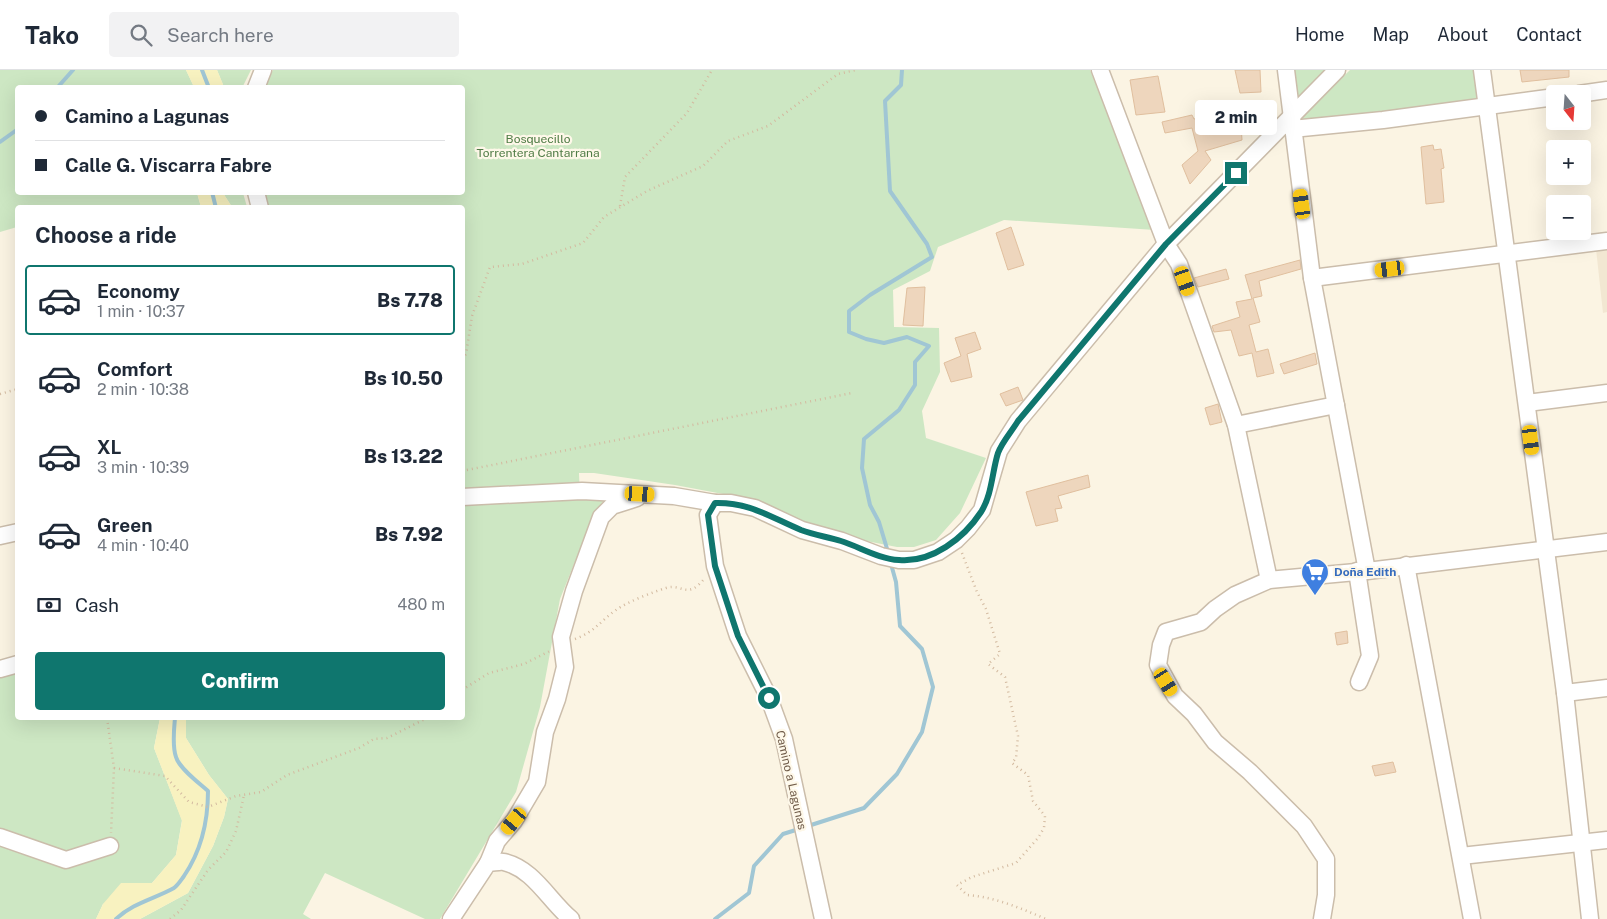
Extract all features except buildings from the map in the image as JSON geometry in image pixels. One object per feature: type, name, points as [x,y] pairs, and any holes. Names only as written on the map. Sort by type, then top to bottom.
[{"type":"street","points":[[257,85],[263,70]]},
{"type":"street","points":[[1100,70],[1166,244],[1179,264],[1236,425],[1269,580]]},
{"type":"street","points":[[1286,70],[1312,278],[1336,405],[1362,571],[1370,656],[1359,682]]},
{"type":"street","points":[[465,497],[582,491],[674,496],[755,508],[802,530],[899,560],[914,560],[938,552],[956,540],[982,510],[999,451],[1018,421],[1166,244],[1292,122],[1337,70]]},
{"type":"street","points":[[1482,70],[1565,693],[1590,919]]},
{"type":"street","points":[[1591,92],[1607,90]]},
{"type":"street","points":[[1292,122],[1487,107],[1546,98]]},
{"type":"street","points":[[1312,278],[1607,241]]},
{"type":"street","points":[[1527,403],[1607,393]]},
{"type":"street","points":[[1236,425],[1336,405]]},
{"type":"street","points":[[452,919],[488,863],[497,842],[514,821],[537,782],[545,732],[557,699],[565,667],[562,637],[574,591],[601,517],[612,506],[635,498],[674,496]]},
{"type":"street","name":"Camino a Lagunas","points":[[715,503],[708,515],[715,566],[738,636],[769,698],[784,738],[823,919]]},
{"type":"street","points":[[0,536],[15,533]]},
{"type":"street","points":[[1322,919],[1326,895],[1326,858],[1304,826],[1250,772],[1215,742],[1194,714],[1175,696],[1158,665],[1160,645],[1166,632],[1201,622],[1214,609],[1235,595],[1269,580],[1607,542]]},
{"type":"street","points":[[1406,565],[1472,919]]},
{"type":"street","points":[[0,669],[15,665]]},
{"type":"street","points":[[1565,693],[1607,688]]},
{"type":"street","points":[[0,837],[66,860],[110,846]]},
{"type":"street","points":[[1460,856],[1607,840]]},
{"type":"street","points":[[488,863],[503,862],[520,869],[535,881],[571,919]]},
{"type":"path","points":[[620,207],[625,177],[687,113],[712,70]]},
{"type":"path","points":[[465,355],[472,316],[490,266],[522,264],[583,243],[604,217],[647,191],[703,166],[728,141],[768,126],[838,74],[856,70]]},
{"type":"path","points":[[0,394],[15,390]]},
{"type":"path","points":[[465,470],[852,393]]},
{"type":"path","points":[[956,540],[986,609],[1000,654],[988,664],[1005,677],[1010,696],[1018,736],[1016,758],[1012,764],[1028,775],[1033,800],[1045,816],[1044,828],[1038,838],[1016,863],[972,877],[957,885],[967,896],[981,896],[1003,902],[1046,919]]},
{"type":"path","points":[[465,688],[489,673],[524,664],[591,633],[617,609],[669,587],[686,591],[699,586],[715,566]]},
{"type":"path","points":[[107,720],[114,768],[110,846]]},
{"type":"path","points":[[114,768],[165,776],[189,802],[208,807],[236,796],[261,792],[287,775],[359,748],[374,739],[387,738],[422,720]]},
{"type":"path","points":[[170,919],[181,910],[208,870],[226,852],[236,831],[244,795]]},
{"type":"shaded area","points":[[1607,248],[1607,312],[1603,313],[1596,249]]},
{"type":"green space","points":[[0,70],[186,70],[193,85],[15,85],[15,195],[198,195],[200,205],[15,205],[15,228],[0,232]]},
{"type":"green space","points":[[217,70],[251,70],[244,85],[223,85]]},
{"type":"green space","name":"Bosquecillo Torrentera Cantarrana","points":[[273,70],[1090,70],[1155,230],[1004,220],[938,247],[930,271],[893,290],[894,327],[939,328],[940,372],[922,411],[926,438],[986,458],[960,513],[936,540],[914,547],[897,547],[810,530],[739,497],[675,485],[594,473],[579,473],[580,500],[604,500],[595,512],[560,599],[540,707],[516,792],[440,919],[425,919],[325,873],[303,914],[311,919],[140,919],[188,893],[213,846],[224,817],[228,799],[209,775],[186,738],[186,720],[465,720],[465,205],[267,205],[265,195],[465,195],[465,85],[265,85]]},
{"type":"green space","points":[[1289,70],[1327,70],[1294,103]]},
{"type":"green space","points":[[1350,70],[1475,70],[1478,101],[1298,121]]},
{"type":"green space","points":[[224,195],[244,195],[246,205],[231,205]]},
{"type":"green space","points":[[15,670],[15,720],[160,720],[154,748],[182,820],[176,855],[152,883],[103,904],[96,919],[0,919],[0,674]]},
{"type":"sand","points":[[186,70],[217,70],[223,85],[193,85]]},
{"type":"sand","points":[[198,195],[224,195],[231,205],[200,205]]},
{"type":"sand","points":[[160,720],[186,720],[186,738],[209,775],[228,799],[224,817],[213,846],[188,893],[140,919],[96,919],[103,904],[121,883],[152,883],[176,855],[182,821],[154,748]]},
{"type":"waterway","points":[[60,85],[73,70]]},
{"type":"waterway","points":[[202,70],[208,85]]},
{"type":"waterway","points":[[888,552],[879,522],[870,505],[862,468],[864,439],[899,410],[915,385],[915,362],[929,346],[907,337],[884,343],[866,339],[849,332],[849,311],[870,295],[932,257],[927,244],[890,191],[885,101],[901,85],[902,70]]},
{"type":"waterway","points":[[0,142],[15,131]]},
{"type":"waterway","points":[[213,195],[215,205]]},
{"type":"waterway","points":[[808,826],[864,808],[897,774],[922,732],[933,687],[922,649],[900,626],[896,582],[891,564]]},
{"type":"waterway","points":[[116,919],[137,905],[175,887],[190,866],[199,846],[207,813],[208,791],[178,761],[174,743],[175,720]]},
{"type":"waterway","points":[[715,919],[749,893],[754,866],[783,834],[799,829]]},
{"type":"place","name":"Doña Edith","points":[[1315,596]]},
{"type":"route","points":[[769,698],[738,636],[715,566],[709,534],[708,515],[715,503],[731,503],[755,508],[802,530],[899,560],[914,560],[938,552],[956,540],[982,510],[991,485],[999,451],[1018,421],[1166,244],[1236,173]]}]
